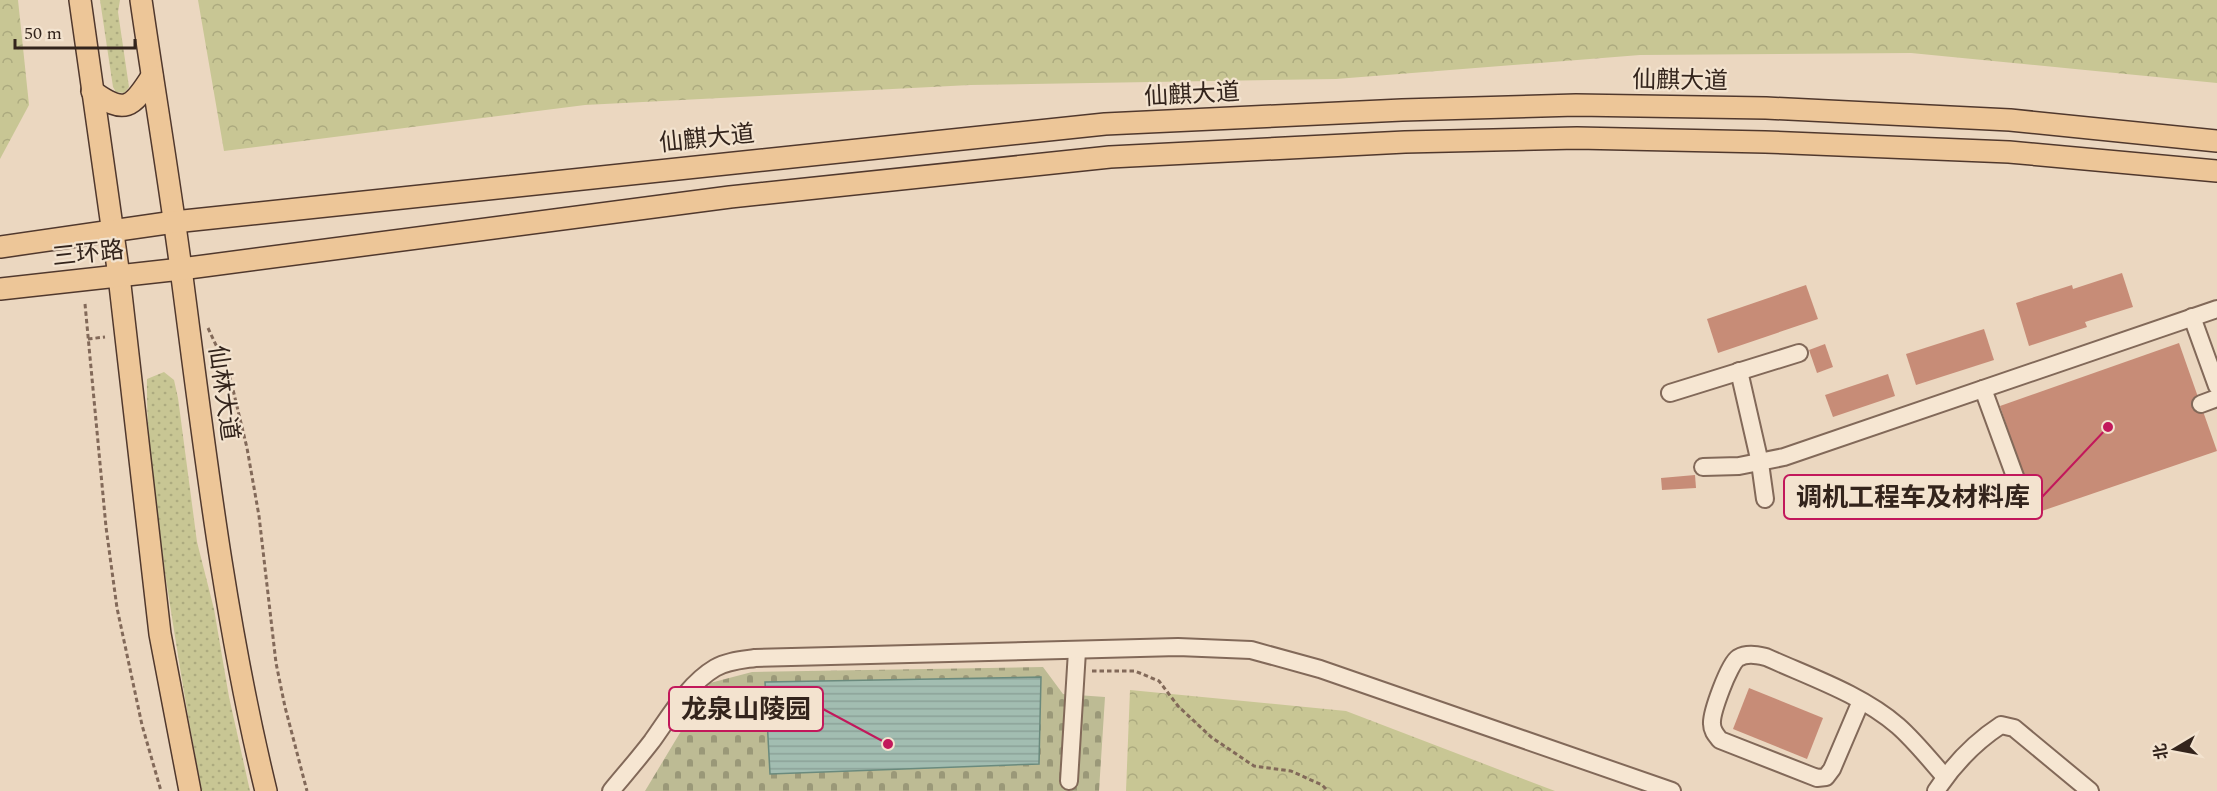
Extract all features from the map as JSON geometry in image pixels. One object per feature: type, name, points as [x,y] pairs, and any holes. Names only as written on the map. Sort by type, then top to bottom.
[{"type":"main road","points":[[80,0],[119,276],[160,634],[190,791]]},
{"type":"main road","name":"仙林大道","points":[[141,0],[181,269],[217,544],[248,717],[266,791]]},
{"type":"main road","points":[[93,91],[110,104],[125,106],[138,98],[152,76]]},
{"type":"main road","name":"仙麒大道","points":[[174,222],[1105,124],[1402,110],[1576,105],[1766,108],[2010,120],[2217,141]]},
{"type":"main road","points":[[181,269],[730,197],[1110,157],[1405,142],[1577,138],[1765,142],[2009,152],[2217,171]]},
{"type":"main road","name":"三环路","points":[[0,247],[174,222]]},
{"type":"main road","name":"三环路","points":[[0,289],[181,269]]},
{"type":"street","points":[[1703,467],[1739,466],[1784,457],[2217,309]]},
{"type":"street","points":[[2193,317],[2217,386]]},
{"type":"street","points":[[1670,393],[1799,353]]},
{"type":"street","points":[[1739,371],[1760,463],[1765,499]]},
{"type":"street","points":[[1983,389],[2024,501]]},
{"type":"street","points":[[612,791],[700,680],[715,667],[731,661],[755,658],[1178,647],[1251,650],[1320,669],[1672,791]]},
{"type":"street","points":[[1069,781],[1077,651]]},
{"type":"street","points":[[1861,701],[1832,769],[1826,777],[1817,778],[1720,740],[1713,732],[1711,722],[1733,662],[1741,656],[1754,654],[1766,657],[1861,701],[1898,726],[1940,784],[1974,745],[2001,725],[2014,728],[2090,791]]},
{"type":"path","points":[[85,304],[106,527],[117,608],[142,724],[160,791]]},
{"type":"path","points":[[207,325],[229,373],[247,448],[259,516],[276,663],[307,791]]},
{"type":"path","points":[[88,339],[105,337]]},
{"type":"path","points":[[1076,670],[1135,671],[1159,681],[1178,706],[1211,737],[1254,766],[1291,771],[1322,785],[1328,791]]},
{"type":"green space","points":[[0,0],[18,0],[29,105],[0,159]]},
{"type":"green space","points":[[100,0],[120,0],[118,12],[129,87],[124,93],[116,92],[113,87]]},
{"type":"green space","points":[[198,0],[2217,0],[2217,83],[1911,53],[1640,55],[1336,79],[970,85],[585,105],[224,151]]},
{"type":"green space","points":[[164,372],[174,380],[178,398],[197,542],[214,609],[229,697],[250,791],[202,791],[166,579],[150,454],[147,379]]},
{"type":"green space","points":[[1043,667],[1063,694],[1105,697],[1099,791],[645,791],[710,683],[752,672]]},
{"type":"green space","points":[[1130,690],[1346,711],[1555,791],[1126,791]]},
{"type":"shaded area","points":[[1041,677],[1039,764],[770,774],[765,682]]},
{"type":"building","points":[[2122,273],[2133,307],[2085,322],[2087,327],[2029,346],[2016,303],[2072,285],[2073,289]]},
{"type":"building","points":[[1806,285],[1818,319],[1718,353],[1707,319]]},
{"type":"building","points":[[1984,329],[1994,360],[1916,385],[1906,354]]},
{"type":"building","points":[[2179,343],[2217,451],[2036,513],[2000,406]]},
{"type":"building","points":[[1825,344],[1833,367],[1817,373],[1809,350]]},
{"type":"building","points":[[1888,374],[1895,396],[1833,417],[1825,395]]},
{"type":"building","points":[[1695,475],[1696,488],[1662,490],[1661,478]]},
{"type":"building","points":[[1749,688],[1823,718],[1807,759],[1733,729]]},
{"type":"place","name":"调机工程车及材料库","points":[[2108,427]]},
{"type":"place","name":"龙泉山陵园","points":[[888,744]]}]
